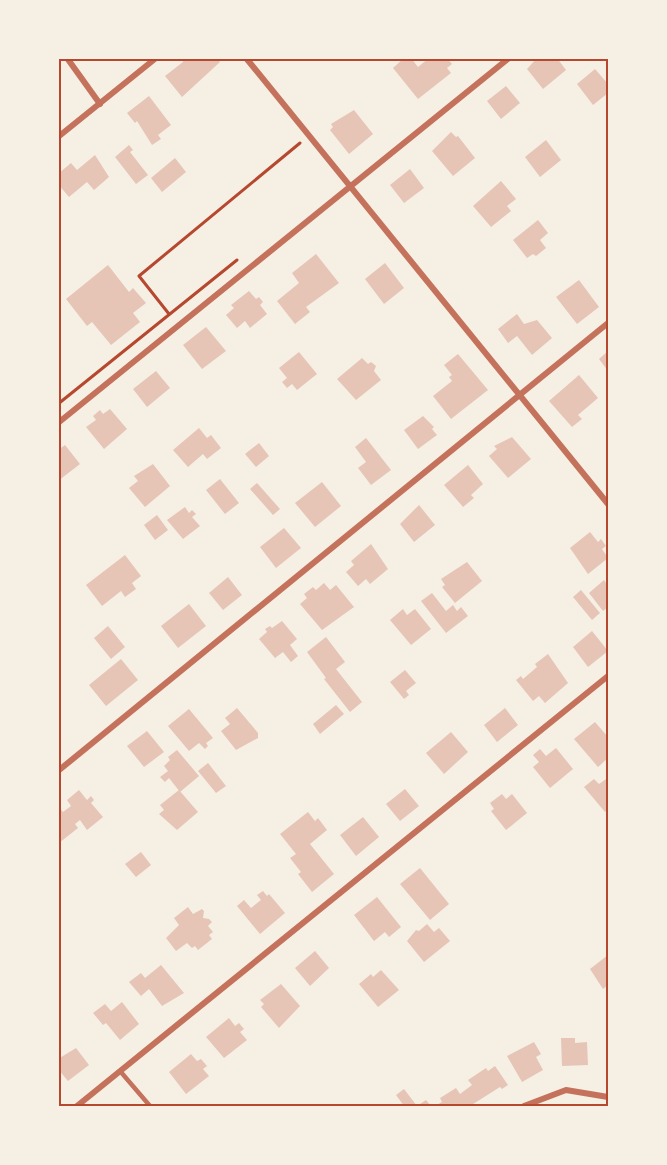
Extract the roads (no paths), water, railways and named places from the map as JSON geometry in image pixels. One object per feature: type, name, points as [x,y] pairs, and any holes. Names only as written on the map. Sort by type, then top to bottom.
[{"type":"street","points":[[67,58],[100,104]]},
{"type":"street","points":[[58,138],[156,58]]},
{"type":"street","points":[[246,58],[609,504]]},
{"type":"street","points":[[58,423],[509,58]]},
{"type":"street","points":[[58,771],[609,323]]},
{"type":"street","points":[[77,1107],[609,676]]},
{"type":"street","points":[[524,1107],[566,1090],[609,1097]]},
{"type":"lane","points":[[120,1071],[150,1107]]}]
